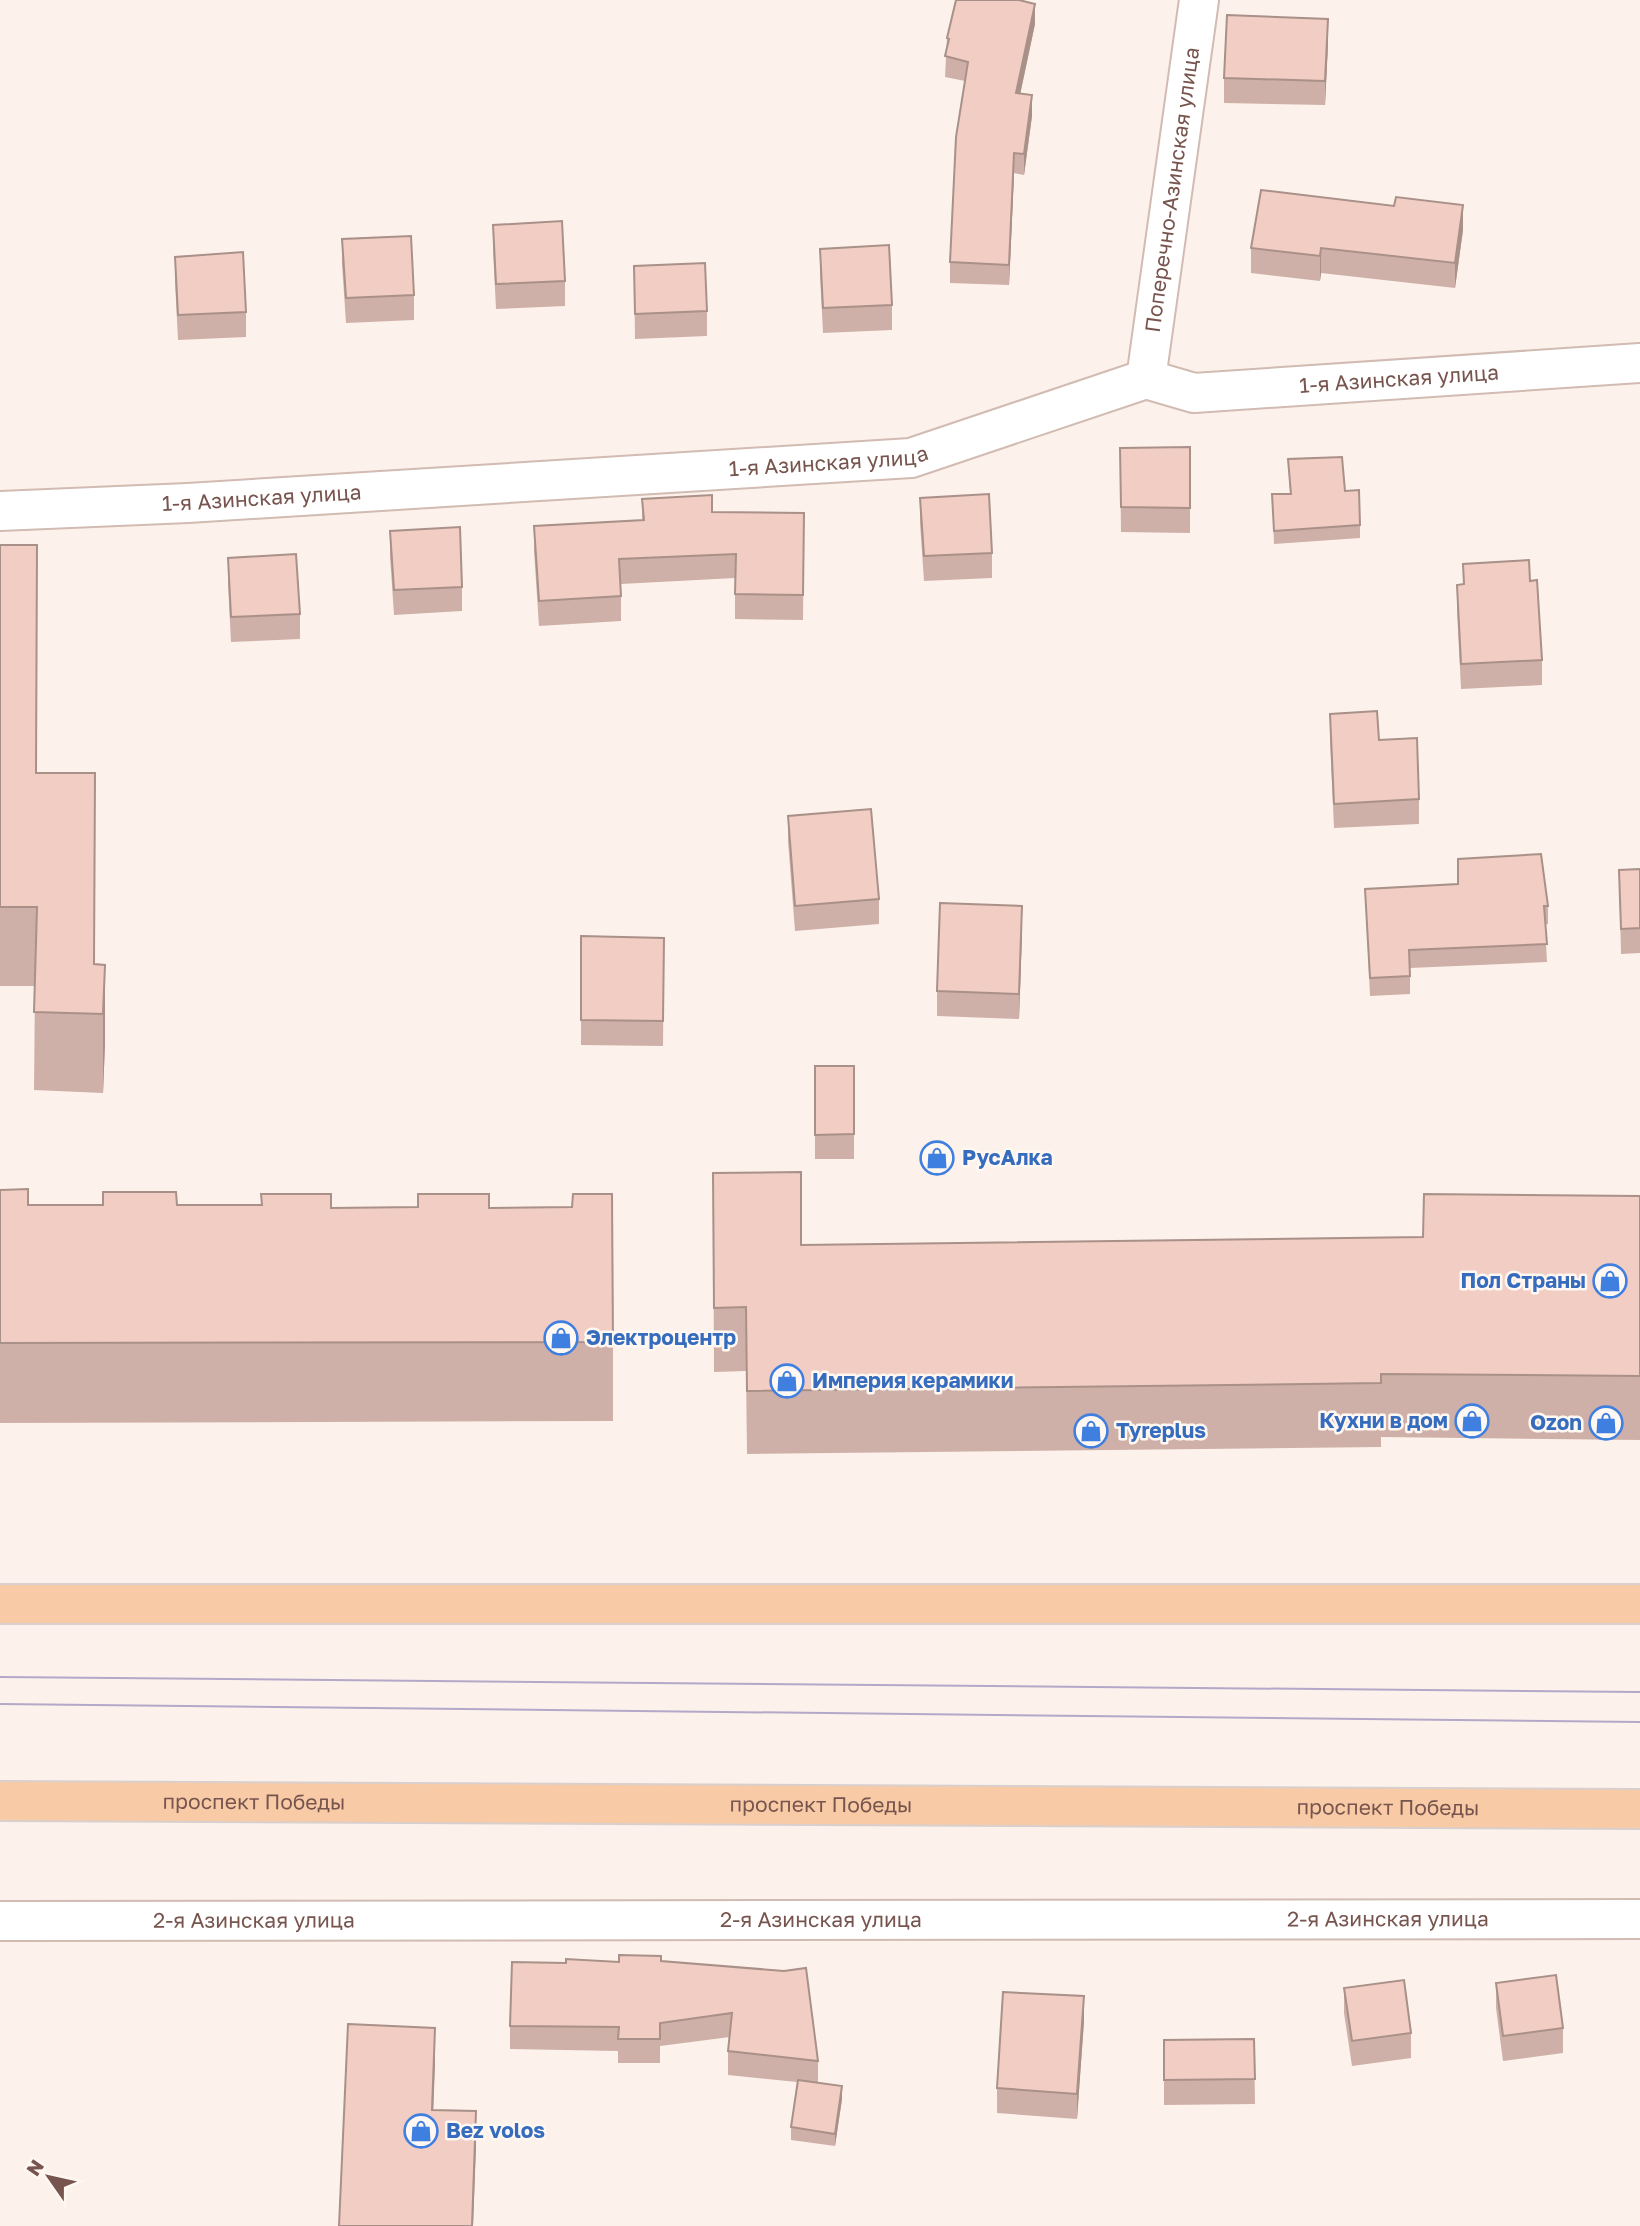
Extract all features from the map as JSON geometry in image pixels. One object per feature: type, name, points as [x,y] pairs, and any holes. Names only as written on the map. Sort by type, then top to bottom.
[{"type":"main road","points":[[0,1604],[1640,1604]]},
{"type":"main road","name":"проспект Победы","points":[[0,1801],[1640,1809]]},
{"type":"street","name":"Поперечно-Азинская улица","points":[[1146,379],[1199,0]]},
{"type":"street","name":"1-я Азинская улица","points":[[0,511],[188,503],[911,458],[1146,379],[1194,394],[1640,363]]},
{"type":"street","name":"2-я Азинская улица","points":[[0,1921],[1640,1919]]},
{"type":"building","points":[[956,0],[1019,0],[1035,4],[1016,93],[1032,95],[1024,154],[1014,153],[1009,265],[950,262],[956,137],[968,62],[945,56]]},
{"type":"building","points":[[1227,15],[1328,19],[1325,81],[1224,78]]},
{"type":"building","points":[[1261,190],[1394,206],[1396,197],[1463,205],[1455,263],[1321,248],[1320,256],[1251,248]]},
{"type":"building","points":[[562,221],[565,281],[496,284],[493,225]]},
{"type":"building","points":[[411,236],[414,295],[346,298],[342,239]]},
{"type":"building","points":[[889,245],[892,305],[823,308],[820,249]]},
{"type":"building","points":[[243,252],[246,312],[178,315],[175,257]]},
{"type":"building","points":[[705,263],[707,311],[635,314],[634,266]]},
{"type":"building","points":[[1190,447],[1190,508],[1121,507],[1120,448]]},
{"type":"building","points":[[1342,457],[1345,491],[1359,490],[1360,525],[1274,531],[1272,494],[1291,494],[1288,459]]},
{"type":"building","points":[[989,494],[992,553],[924,556],[920,498]]},
{"type":"building","points":[[712,495],[712,512],[804,513],[803,595],[735,594],[736,554],[619,559],[621,596],[539,601],[534,526],[644,520],[642,499]]},
{"type":"building","points":[[460,527],[462,587],[394,590],[390,531]]},
{"type":"building","points":[[0,545],[37,545],[36,773],[95,773],[94,964],[105,965],[103,1014],[34,1012],[37,907],[0,907]]},
{"type":"building","points":[[296,554],[300,614],[231,617],[228,558]]},
{"type":"building","points":[[1529,560],[1530,581],[1537,580],[1542,660],[1461,664],[1457,585],[1464,584],[1463,564]]},
{"type":"building","points":[[1377,711],[1379,740],[1417,738],[1419,799],[1334,804],[1330,714]]},
{"type":"building","points":[[871,809],[879,899],[795,906],[788,816]]},
{"type":"building","points":[[1541,854],[1548,906],[1544,906],[1547,944],[1409,950],[1410,976],[1370,978],[1365,889],[1458,884],[1458,859]]},
{"type":"building","points":[[1640,869],[1640,928],[1621,929],[1619,870]]},
{"type":"building","points":[[940,903],[1022,906],[1019,994],[937,991]]},
{"type":"building","points":[[581,936],[664,938],[663,1021],[581,1020]]},
{"type":"building","points":[[815,1066],[854,1066],[854,1134],[815,1135]]},
{"type":"building","points":[[801,1172],[801,1245],[1423,1237],[1424,1194],[1640,1196],[1640,1376],[1381,1374],[1381,1383],[747,1391],[746,1307],[714,1308],[713,1173]]},
{"type":"building","points":[[28,1189],[28,1205],[103,1205],[103,1192],[176,1192],[177,1205],[262,1205],[261,1194],[331,1194],[331,1208],[418,1207],[418,1194],[489,1194],[489,1208],[572,1207],[573,1194],[612,1194],[613,1342],[0,1343],[0,1190]]},
{"type":"building","points":[[619,1955],[661,1956],[661,1961],[784,1971],[806,1968],[818,2061],[728,2051],[732,2013],[660,2023],[660,2039],[618,2039],[619,2027],[510,2026],[512,1962],[566,1963],[566,1959],[619,1962]]},
{"type":"building","points":[[1556,1975],[1563,2028],[1503,2036],[1496,1983]]},
{"type":"building","points":[[1404,1980],[1411,2033],[1352,2041],[1344,1988]]},
{"type":"building","points":[[1003,1992],[1084,1996],[1077,2094],[997,2088]]},
{"type":"building","points":[[348,2024],[435,2028],[432,2110],[476,2111],[472,2226],[339,2226]]},
{"type":"building","points":[[1254,2039],[1255,2079],[1164,2080],[1164,2040]]},
{"type":"building","points":[[798,2080],[842,2086],[835,2134],[791,2127]]},
{"type":"tram line","points":[[0,1677],[1640,1692]]},
{"type":"tram line","points":[[0,1704],[1640,1722]]},
{"type":"place","name":"РусАлка","points":[[937,1158]]},
{"type":"place","name":"Пол Страны","points":[[1610,1281]]},
{"type":"place","name":"Электроцентр","points":[[561,1338]]},
{"type":"place","name":"Империя керамики","points":[[787,1381]]},
{"type":"place","name":"Кухни в дом","points":[[1472,1421]]},
{"type":"place","name":"Ozon","points":[[1606,1423]]},
{"type":"place","name":"Tyreplus","points":[[1091,1431]]},
{"type":"place","name":"Bez volos","points":[[421,2131]]}]
